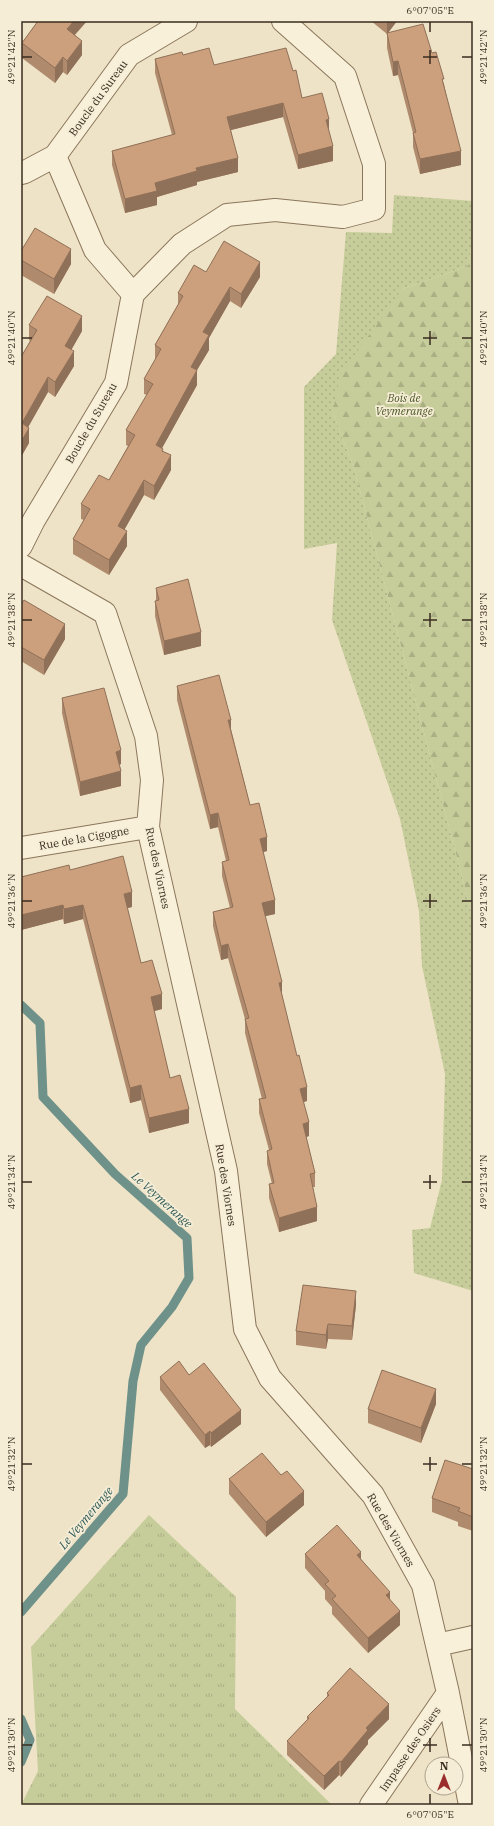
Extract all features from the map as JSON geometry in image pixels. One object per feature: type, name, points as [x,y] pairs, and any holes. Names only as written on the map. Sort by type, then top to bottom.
[{"type":"street","name":"Boucle du Sureau","points":[[21,173],[55,156],[129,55],[186,21]]},
{"type":"street","points":[[55,156],[95,250],[134,294],[182,244],[227,215],[275,210],[343,217],[374,209],[374,164],[345,76],[284,21]]},
{"type":"street","name":"Boucle du Sureau","points":[[28,517],[116,383],[134,294]]},
{"type":"street","points":[[21,546],[28,517]]},
{"type":"street","name":"Rue des Viornes","points":[[21,565],[105,613],[146,736],[152,780],[148,827],[226,1171],[245,1329],[270,1378],[373,1495],[423,1585],[448,1693],[470,1805]]},
{"type":"street","name":"Rue de la Cigogne","points":[[21,848],[148,827]]},
{"type":"street","points":[[436,1645],[473,1637]]},
{"type":"street","name":"Impasse des Osiers","points":[[371,1805],[448,1693]]},
{"type":"green space","points":[[394,195],[473,201],[473,238],[468,266],[402,289],[333,413],[354,468],[473,918],[473,1291],[414,1273],[412,1230],[430,1228],[442,1180],[445,1074],[422,966],[419,911],[400,819],[332,620],[337,543],[304,549],[304,387],[336,354],[346,232],[392,233]]},
{"type":"green space","name":"Bois de Veymerange","points":[[473,238],[473,918],[354,468],[333,413],[339,377],[402,289],[468,266]]},
{"type":"green space","points":[[149,1515],[236,1597],[235,1709],[332,1805],[21,1805],[38,1771],[31,1647]]},
{"type":"building","points":[[38,21],[74,21],[67,29],[82,41],[67,61],[63,57],[55,68],[22,43]]},
{"type":"building","points":[[423,24],[432,53],[436,52],[461,151],[420,159],[413,133],[416,132],[398,61],[393,62],[387,33]]},
{"type":"building","points":[[209,48],[214,65],[286,48],[293,71],[296,70],[302,98],[322,93],[329,119],[326,120],[333,146],[298,155],[283,103],[227,117],[238,158],[196,168],[197,171],[155,183],[157,191],[125,199],[112,151],[175,134],[155,59],[182,52],[183,55]]},
{"type":"building","points":[[35,228],[71,249],[54,279],[21,260],[21,251]]},
{"type":"building","points":[[224,241],[260,262],[241,294],[230,287],[203,332],[209,335],[191,367],[197,370],[156,445],[163,449],[162,451],[171,455],[154,486],[144,480],[118,526],[127,531],[109,560],[73,539],[90,509],[81,504],[99,475],[109,480],[135,435],[126,430],[153,384],[144,379],[161,349],[155,345],[183,296],[178,293],[194,265],[206,272]]},
{"type":"building","points":[[47,296],[82,316],[65,346],[74,351],[55,382],[48,377],[22,423],[29,428],[21,442],[21,357],[37,330],[29,325]]},
{"type":"building","points":[[188,579],[201,632],[164,641],[155,601],[159,600],[156,588]]},
{"type":"building","points":[[24,600],[65,624],[44,660],[21,647],[21,605]]},
{"type":"building","points":[[219,675],[231,720],[228,720],[250,805],[259,803],[267,837],[260,839],[275,900],[262,903],[282,982],[279,983],[297,1056],[299,1055],[307,1087],[300,1089],[309,1122],[303,1124],[315,1173],[310,1174],[317,1207],[279,1218],[269,1184],[274,1183],[267,1151],[272,1149],[259,1099],[266,1098],[245,1019],[249,1018],[228,944],[221,946],[213,912],[233,907],[222,862],[229,860],[218,813],[210,815],[177,686]]},
{"type":"building","points":[[104,688],[121,750],[116,752],[121,771],[80,782],[62,698]]},
{"type":"building","points":[[123,856],[132,892],[124,894],[141,963],[152,960],[162,994],[151,997],[170,1078],[180,1075],[189,1109],[149,1118],[141,1085],[130,1088],[83,905],[64,909],[63,905],[21,915],[21,877],[69,865],[70,870]]},
{"type":"building","points":[[303,1285],[356,1291],[352,1326],[328,1324],[326,1335],[296,1331]]},
{"type":"building","points":[[179,1361],[189,1375],[204,1363],[241,1410],[211,1433],[210,1431],[205,1435],[160,1377]]},
{"type":"building","points":[[382,1370],[436,1389],[421,1428],[368,1409]]},
{"type":"building","points":[[262,1453],[281,1475],[287,1471],[304,1491],[266,1522],[229,1479]]},
{"type":"building","points":[[445,1460],[473,1469],[473,1517],[458,1511],[460,1508],[432,1498]]},
{"type":"building","points":[[337,1525],[361,1552],[357,1555],[390,1592],[386,1595],[400,1611],[368,1638],[332,1599],[336,1596],[325,1584],[329,1581],[305,1554]]},
{"type":"building","points":[[350,1668],[389,1704],[366,1728],[368,1730],[341,1762],[339,1761],[324,1776],[287,1741],[309,1718],[307,1717],[329,1695],[327,1693]]},
{"type":"waterway","name":"Le Veymerange","points":[[21,1005],[40,1023],[43,1097],[115,1174],[187,1238],[189,1278],[172,1307],[141,1345],[133,1381],[123,1494],[21,1612]]},
{"type":"waterway","name":"Le Veymerange","points":[[21,1719],[30,1740],[21,1762]]}]
